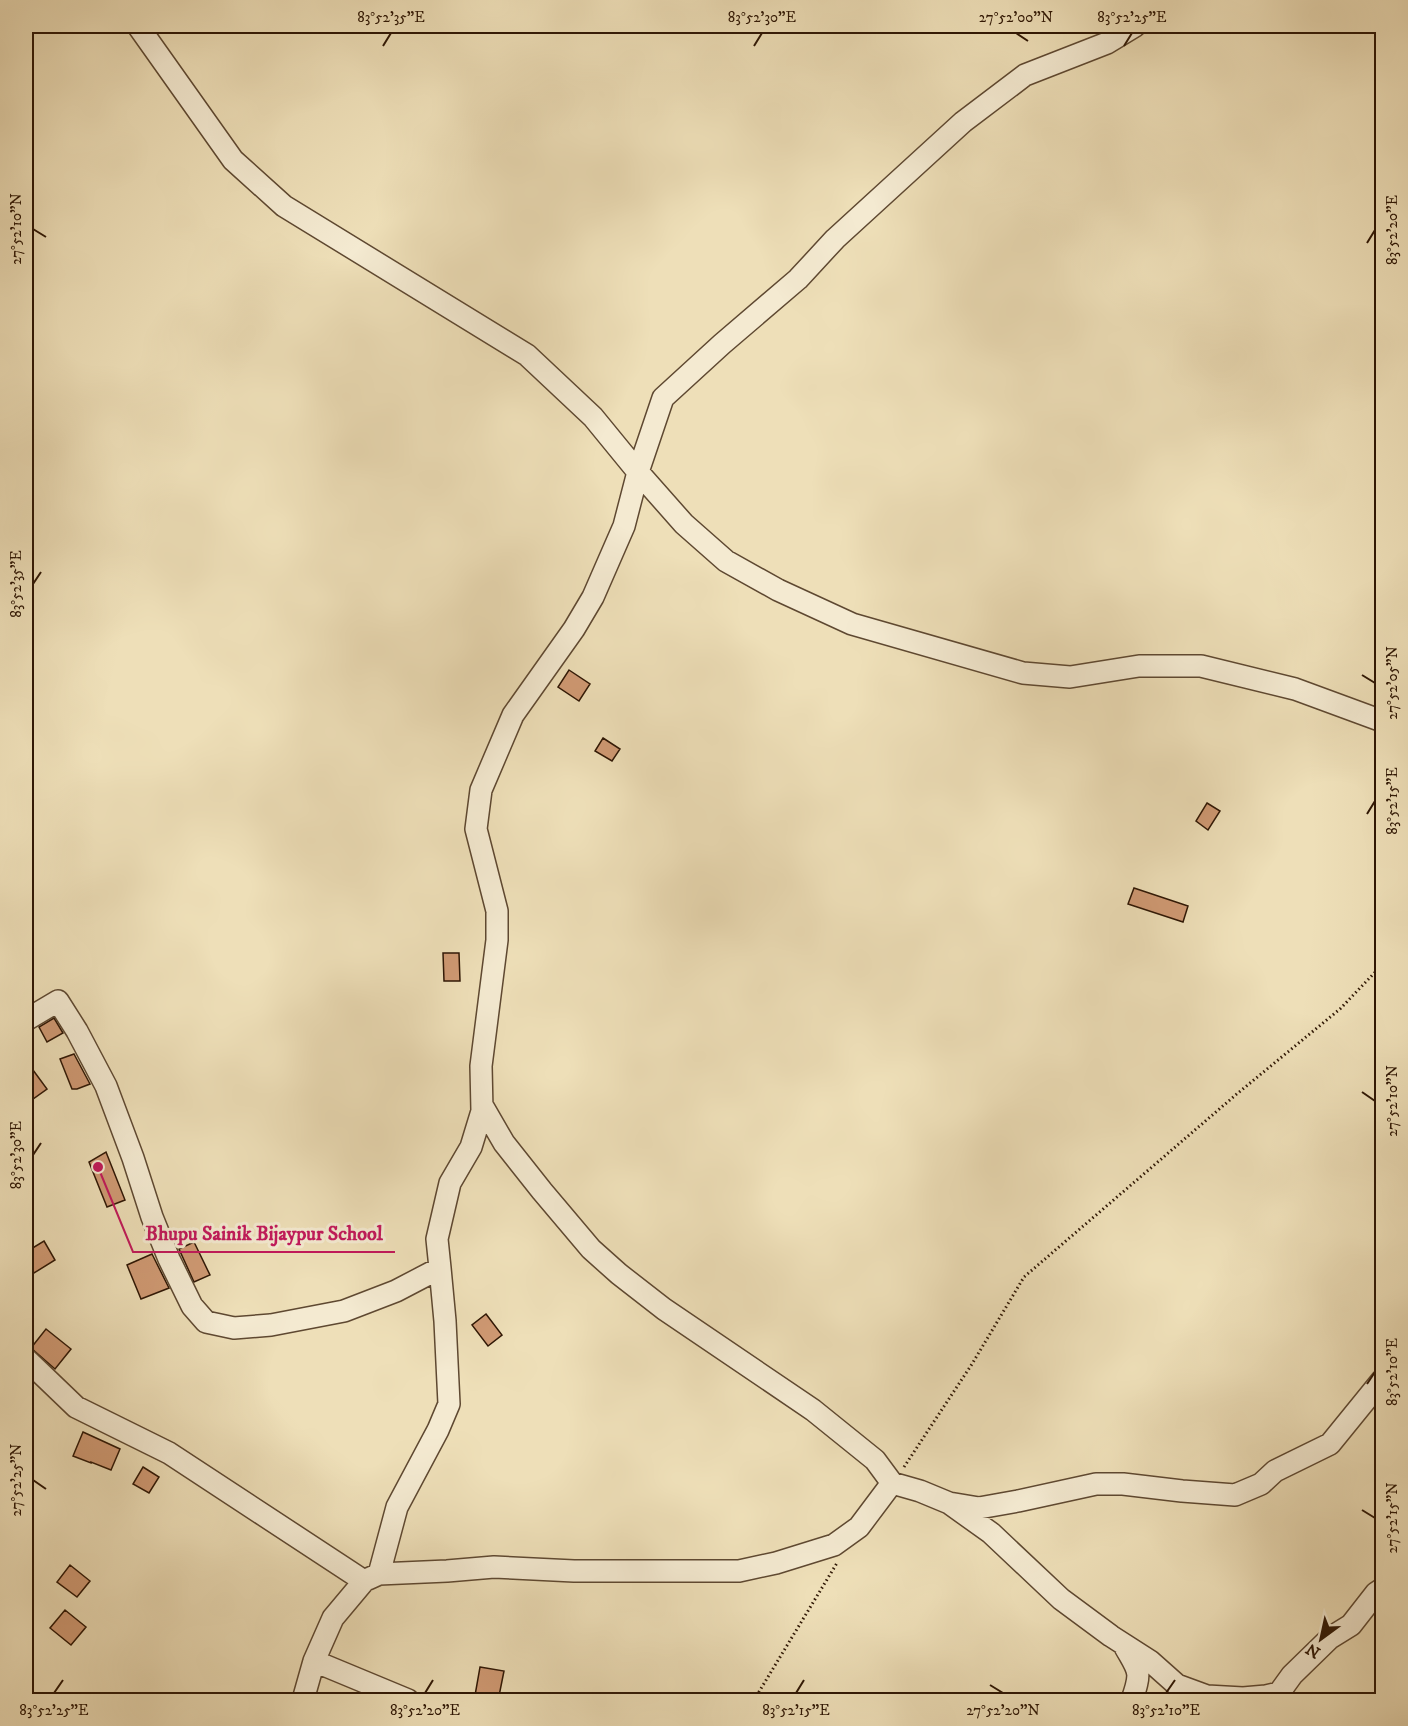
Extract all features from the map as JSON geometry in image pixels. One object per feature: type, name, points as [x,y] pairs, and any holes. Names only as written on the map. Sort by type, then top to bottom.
[{"type":"street","points":[[138,26],[233,160],[285,206],[527,355],[593,417],[684,524],[726,561],[778,590],[852,624],[1023,673],[1070,677],[1139,666],[1201,666],[1295,689],[1383,721]]},
{"type":"street","points":[[303,1701],[314,1661],[333,1618],[371,1577],[397,1507],[438,1430],[449,1404],[445,1321],[437,1239],[450,1183],[471,1148],[483,1111],[481,1066],[497,940],[497,911],[476,829],[482,790],[513,716],[574,629],[593,597],[624,526],[638,472],[663,398],[798,279],[835,239],[963,122],[1025,75],[1107,43],[1135,26]]},
{"type":"street","points":[[26,1020],[58,1001],[77,1031],[106,1086],[169,1259],[192,1306],[206,1322],[234,1328],[271,1325],[344,1311],[396,1291],[440,1268]]},
{"type":"street","points":[[482,1105],[504,1143],[542,1191],[591,1249],[619,1274],[664,1309],[813,1410],[875,1460],[892,1483],[950,1503],[980,1508],[1105,1484],[1235,1495],[1261,1484],[1275,1471],[1330,1444],[1383,1380]]},
{"type":"street","points":[[26,1359],[76,1407],[169,1453],[371,1577],[494,1567],[574,1571],[739,1571],[776,1563],[834,1545],[859,1527],[892,1483]]},
{"type":"street","points":[[950,1503],[991,1533],[1061,1599],[1150,1660],[1177,1685],[1199,1697],[1242,1698],[1279,1693],[1292,1675],[1330,1638],[1351,1625],[1376,1593],[1383,1589]]},
{"type":"street","points":[[1123,1643],[1139,1671],[1138,1684],[1132,1701]]},
{"type":"street","points":[[314,1661],[408,1701]]},
{"type":"path","points":[[892,1483],[972,1364],[1024,1277],[1238,1093],[1340,1009],[1383,965]]},
{"type":"path","points":[[754,1701],[842,1556]]},
{"type":"building","points":[[569,670],[590,684],[579,701],[558,687]]},
{"type":"building","points":[[603,738],[620,749],[612,761],[595,751]]},
{"type":"building","points":[[1207,803],[1220,811],[1208,830],[1196,821]]},
{"type":"building","points":[[1134,888],[1188,906],[1183,922],[1128,904]]},
{"type":"building","points":[[443,953],[459,953],[460,981],[444,981]]},
{"type":"building","points":[[54,1018],[63,1033],[47,1042],[39,1027]]},
{"type":"building","points":[[74,1054],[90,1084],[77,1089],[72,1089],[60,1059]]},
{"type":"building","points":[[33,1070],[47,1089],[26,1104],[26,1073]]},
{"type":"building","points":[[106,1152],[125,1200],[107,1207],[89,1162]]},
{"type":"building","points":[[44,1241],[55,1260],[34,1273],[26,1259],[26,1252]]},
{"type":"building","points":[[194,1242],[210,1275],[194,1282],[179,1249]]},
{"type":"building","points":[[152,1254],[169,1288],[141,1299],[127,1265]]},
{"type":"building","points":[[486,1314],[502,1335],[488,1346],[472,1325]]},
{"type":"building","points":[[46,1329],[71,1349],[55,1369],[31,1348]]},
{"type":"building","points":[[83,1432],[120,1449],[111,1470],[73,1456]]},
{"type":"building","points":[[143,1467],[159,1477],[149,1493],[133,1484]]},
{"type":"building","points":[[70,1565],[90,1581],[77,1597],[57,1582]]},
{"type":"building","points":[[65,1610],[86,1627],[71,1645],[50,1628]]},
{"type":"building","points":[[480,1667],[504,1671],[498,1701],[474,1701]]},
{"type":"place","name":"Bhupu Sainik Bijaypur School","points":[[98,1167]]}]
